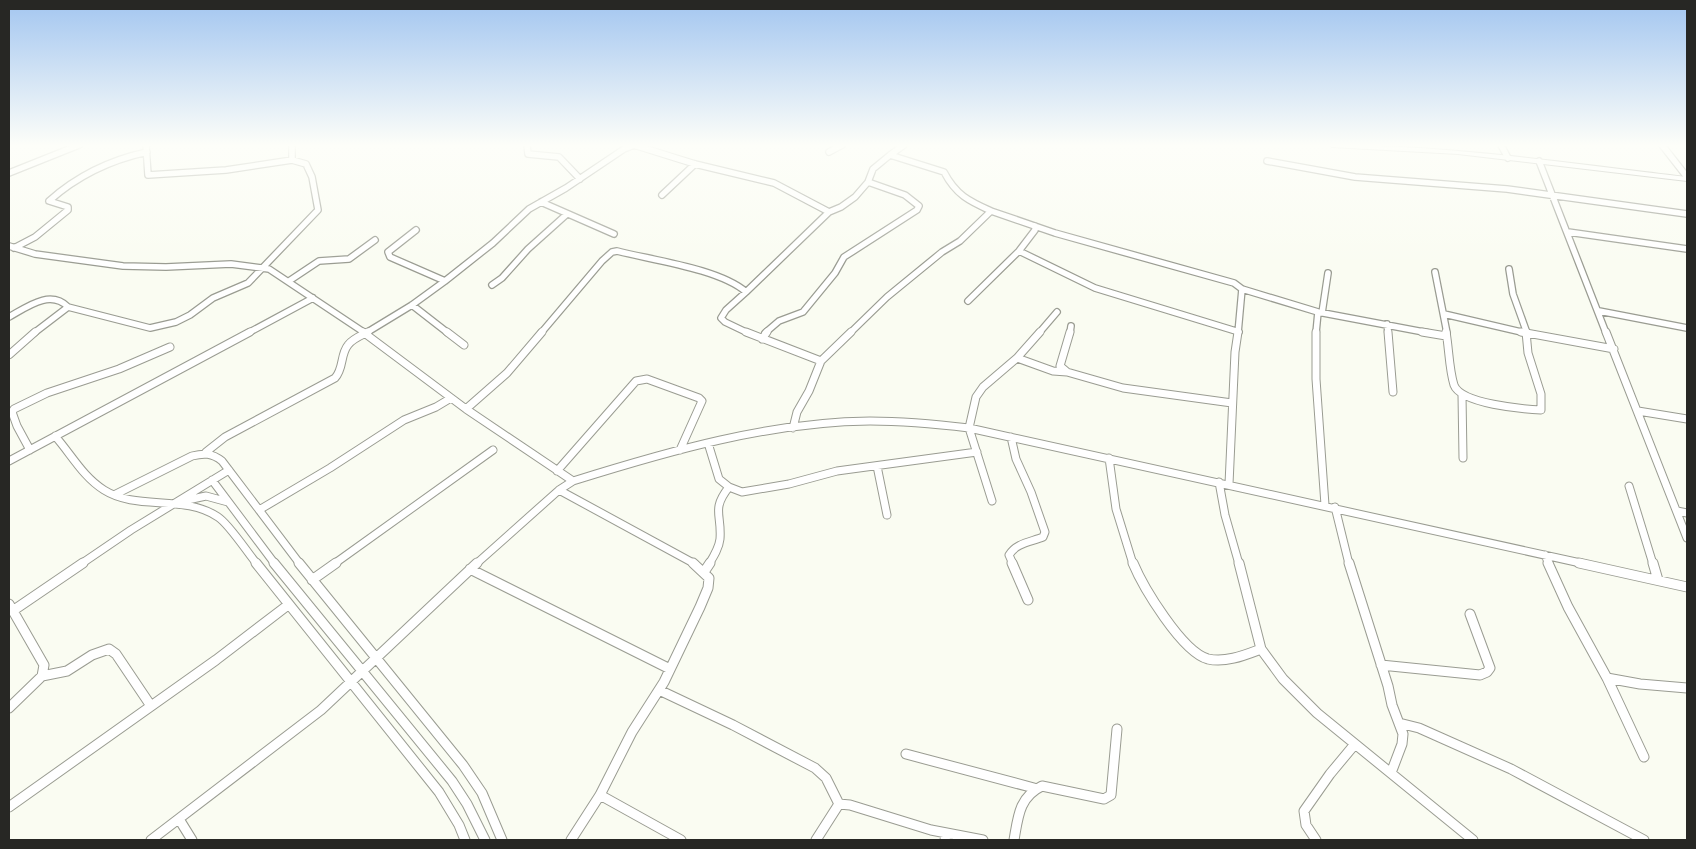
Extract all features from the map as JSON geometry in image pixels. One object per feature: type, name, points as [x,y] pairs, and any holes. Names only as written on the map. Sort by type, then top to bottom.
[{"type":"street","points":[[12,247],[35,237],[68,210],[68,207],[49,201],[70,185]]},
{"type":"street","points":[[9,318],[42,299],[62,301],[68,308],[139,326],[156,328],[176,322],[190,315],[214,298],[248,282],[262,268],[318,210],[312,185]]},
{"type":"street","points":[[116,494],[182,460],[206,452],[224,437],[335,378],[343,368],[346,346],[412,305],[446,281],[487,248],[529,209],[570,185]]},
{"type":"street","points":[[662,195],[673,185]]},
{"type":"street","points":[[775,185],[829,212]]},
{"type":"street","points":[[821,361],[762,339],[725,322],[722,318],[723,313],[742,298],[829,212],[848,203],[866,185]]},
{"type":"street","points":[[762,339],[765,333],[779,321],[803,312],[835,273],[844,257],[869,243],[917,210],[919,206],[905,195],[875,185]]},
{"type":"street","points":[[951,185],[963,198],[991,211],[1035,226],[1234,283],[1242,288],[1320,312],[1446,336]]},
{"type":"street","points":[[1444,185],[1507,190],[1687,214]]},
{"type":"street","points":[[1548,185],[1599,310],[1687,538]]},
{"type":"street","points":[[540,202],[614,234]]},
{"type":"street","points":[[793,428],[797,412],[809,391],[821,361],[887,297],[942,252],[960,241],[991,211]]},
{"type":"street","points":[[492,285],[502,278],[528,250],[567,214]]},
{"type":"street","points":[[968,301],[1018,251],[1035,230],[1035,226]]},
{"type":"street","points":[[416,230],[388,252],[390,257],[446,281]]},
{"type":"street","points":[[1568,232],[1687,249]]},
{"type":"street","points":[[289,281],[319,261],[349,259],[375,240]]},
{"type":"street","points":[[12,247],[35,254],[123,266],[166,267],[231,264],[262,268],[289,281],[365,333],[466,409],[574,481]]},
{"type":"street","points":[[466,409],[507,373],[525,349],[612,252],[616,251],[724,278],[738,283],[746,292]]},
{"type":"street","points":[[1018,251],[1095,288],[1206,320],[1238,332]]},
{"type":"street","points":[[1462,395],[1529,410],[1541,410],[1541,394],[1528,353],[1526,333],[1513,294],[1509,269]]},
{"type":"street","points":[[1435,272],[1444,314],[1454,385],[1462,395],[1463,458]]},
{"type":"street","points":[[1325,505],[1316,379],[1316,332],[1328,273]]},
{"type":"street","points":[[1229,484],[1235,352],[1242,288]]},
{"type":"street","points":[[9,461],[313,298]]},
{"type":"street","points":[[412,305],[464,345]]},
{"type":"street","points":[[9,354],[28,337],[68,308]]},
{"type":"street","points":[[1599,310],[1687,328]]},
{"type":"street","points":[[992,501],[970,428],[976,397],[984,387],[1018,358],[1057,312]]},
{"type":"street","points":[[1444,314],[1526,333],[1614,349]]},
{"type":"street","points":[[1387,324],[1393,392]]},
{"type":"street","points":[[1067,372],[1060,366],[1060,362],[1068,342],[1071,326]]},
{"type":"street","points":[[30,450],[22,432],[13,420],[11,411],[47,393],[120,369],[170,347]]},
{"type":"street","points":[[1018,358],[1053,371],[1067,372],[1123,388],[1232,403]]},
{"type":"street","points":[[557,471],[608,411],[636,381],[642,378],[647,378],[699,398],[702,402],[680,450]]},
{"type":"street","points":[[259,510],[330,468],[404,420],[436,407],[451,398]]},
{"type":"street","points":[[1638,410],[1687,419]]},
{"type":"street","points":[[152,840],[321,710],[470,570],[559,490],[574,481],[680,450],[708,443],[793,428],[851,422],[903,421],[937,423],[970,428],[1687,586]]},
{"type":"street","points":[[55,436],[70,451],[85,474],[105,491],[139,500],[186,505],[218,517],[252,556],[288,605],[439,792],[465,840]]},
{"type":"street","points":[[1012,437],[1012,448],[1016,463],[1030,490],[1045,532],[1043,537],[1014,548],[1009,555],[1028,600]]},
{"type":"street","points":[[708,443],[719,479],[729,487],[742,492],[761,490],[837,471],[977,452]]},
{"type":"street","points":[[312,580],[493,450]]},
{"type":"street","points":[[206,452],[214,454],[229,470],[312,580],[472,779],[482,793],[502,840]]},
{"type":"street","points":[[1109,458],[1112,491],[1128,551],[1146,590],[1182,639],[1198,654],[1210,659],[1232,659],[1261,649]]},
{"type":"street","points":[[877,466],[886,515]]},
{"type":"street","points":[[42,676],[44,665],[11,607],[229,470]]},
{"type":"street","points":[[212,480],[362,672],[386,698],[452,781],[467,804],[485,840]]},
{"type":"street","points":[[1219,482],[1225,515],[1261,649],[1282,679],[1317,713],[1473,840]]},
{"type":"street","points":[[1629,486],[1658,580]]},
{"type":"street","points":[[704,572],[711,562],[719,543],[721,529],[718,508],[729,487]]},
{"type":"street","points":[[559,490],[696,564],[708,578],[708,588],[670,670],[632,732],[600,795],[571,840]]},
{"type":"street","points":[[173,504],[206,496],[228,502]]},
{"type":"street","points":[[1335,508],[1344,544],[1403,734],[1402,744],[1391,773]]},
{"type":"street","points":[[1677,511],[1687,512]]},
{"type":"street","points":[[1545,555],[1568,606],[1607,678],[1644,757]]},
{"type":"street","points":[[470,570],[670,670]]},
{"type":"street","points":[[9,807],[216,660],[288,605]]},
{"type":"street","points":[[1381,665],[1480,675],[1487,672],[1490,668],[1470,614]]},
{"type":"street","points":[[9,708],[42,676],[67,671],[92,655],[109,649],[116,654],[151,706]]},
{"type":"street","points":[[1607,678],[1640,684],[1687,688]]},
{"type":"street","points":[[659,690],[733,724],[815,768],[826,778],[839,804]]},
{"type":"street","points":[[1399,723],[1419,728],[1511,769],[1644,840]]},
{"type":"street","points":[[1014,840],[1024,798],[1034,788],[1042,786],[1097,798],[1108,798],[1111,795],[1117,729]]},
{"type":"street","points":[[1316,840],[1306,825],[1304,811],[1330,774],[1355,744]]},
{"type":"street","points":[[906,754],[988,774],[1034,788]]},
{"type":"street","points":[[600,795],[681,840]]},
{"type":"street","points":[[839,804],[850,805],[945,836],[983,840]]},
{"type":"street","points":[[816,840],[839,804]]},
{"type":"street","points":[[179,819],[192,840]]}]
